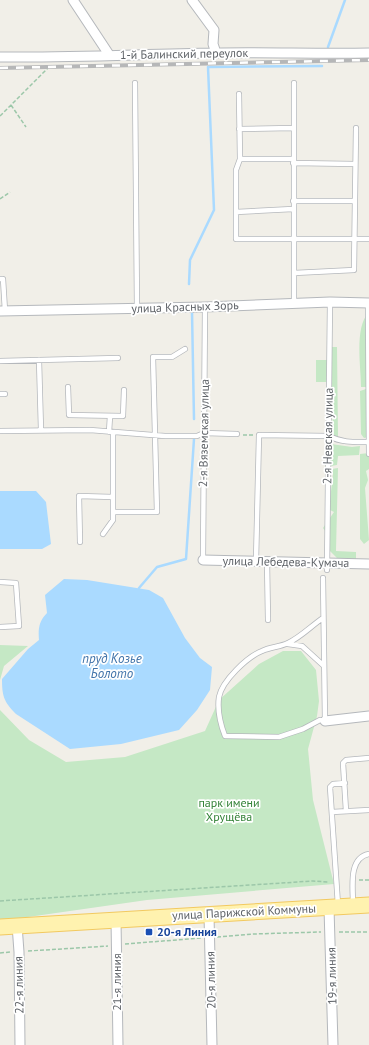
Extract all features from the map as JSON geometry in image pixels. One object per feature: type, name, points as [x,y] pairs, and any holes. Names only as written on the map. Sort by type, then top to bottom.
[{"type":"main road","name":"улица Парижской Коммуны","points":[[0,927],[369,905]]},
{"type":"street","points":[[73,0],[109,55]]},
{"type":"street","points":[[192,0],[214,30],[213,44],[216,53]]},
{"type":"street","name":"1-й Балинский переулок","points":[[0,57],[51,58],[109,55],[216,53],[369,53]]},
{"type":"street","name":"улица Красных Зорь","points":[[3,311],[206,307],[330,302],[368,304]]},
{"type":"street","name":"улица Лебедева-Кумача","points":[[203,560],[268,561],[327,566],[369,564]]},
{"type":"street","points":[[325,721],[369,716]]},
{"type":"street","name":"19-я линия","points":[[333,1045],[330,932],[340,907]]},
{"type":"street","name":"20-я линия","points":[[209,915],[212,1045]]},
{"type":"street","name":"21-я линия","points":[[116,920],[118,1045]]},
{"type":"street","name":"22-я линия","points":[[17,925],[19,952],[20,1045]]},
{"type":"lane","points":[[135,83],[137,308]]},
{"type":"lane","points":[[294,83],[294,303]]},
{"type":"lane","points":[[239,94],[240,159],[236,170],[236,239],[369,239]]},
{"type":"lane","points":[[240,129],[293,128]]},
{"type":"lane","points":[[294,272],[354,270],[356,128]]},
{"type":"lane","points":[[240,159],[355,164]]},
{"type":"lane","points":[[293,201],[355,201]]},
{"type":"lane","points":[[236,212],[293,209]]},
{"type":"lane","points":[[0,279],[3,279],[3,311]]},
{"type":"lane","name":"2-я Невская улица","points":[[327,566],[330,302]]},
{"type":"lane","points":[[368,304],[369,454]]},
{"type":"lane","name":"2-я Вяземская улица","points":[[203,560],[206,307]]},
{"type":"lane","points":[[113,512],[157,512],[153,357],[172,357],[185,349]]},
{"type":"lane","points":[[0,361],[118,358]]},
{"type":"lane","points":[[39,360],[41,430]]},
{"type":"lane","points":[[68,387],[69,415],[124,416],[124,390]]},
{"type":"lane","points":[[103,534],[113,520],[110,416]]},
{"type":"lane","points":[[0,431],[41,430],[196,436],[204,434],[237,434]]},
{"type":"lane","points":[[256,561],[259,435],[329,436],[337,441],[343,442],[369,442]]},
{"type":"lane","points":[[80,542],[79,496],[113,497]]},
{"type":"lane","points":[[268,561],[268,620]]},
{"type":"lane","points":[[323,578],[325,721],[320,720],[303,729],[279,737],[225,736],[219,719],[220,696],[223,688],[238,667],[262,650],[286,644],[295,639],[323,618]]},
{"type":"lane","points":[[0,582],[16,583],[19,626],[0,627]]},
{"type":"lane","points":[[286,644],[302,646],[324,666]]},
{"type":"lane","points":[[346,811],[344,761],[349,759],[369,758]]},
{"type":"lane","points":[[340,907],[336,883],[330,786],[332,784],[344,783]]},
{"type":"lane","points":[[332,812],[369,810]]},
{"type":"lane","points":[[340,907],[355,865],[360,858],[369,854]]},
{"type":"path","points":[[0,116],[50,67],[51,58]]},
{"type":"path","points":[[11,105],[26,127]]},
{"type":"path","points":[[0,199],[10,192]]},
{"type":"path","points":[[237,434],[259,435]]},
{"type":"path","points":[[0,901],[313,882],[336,883]]},
{"type":"path","points":[[0,953],[253,934],[369,932]]},
{"type":"green space","points":[[369,312],[369,387],[361,387],[359,348],[361,327]]},
{"type":"green space","points":[[331,347],[337,347],[338,437],[333,438]]},
{"type":"green space","points":[[316,360],[327,360],[327,382],[316,382]]},
{"type":"green space","points":[[366,389],[369,392],[369,400],[366,404],[368,437],[364,438],[361,434],[360,391]]},
{"type":"green space","points":[[331,444],[352,447],[360,446],[359,455],[338,456],[337,465],[325,467],[328,454],[331,458]]},
{"type":"green space","points":[[369,453],[369,469],[366,471],[368,480],[365,488],[369,540],[364,544],[360,539],[360,454]]},
{"type":"green space","points":[[338,468],[336,551],[356,552],[356,562],[337,558],[328,549],[326,532],[323,528],[334,512],[330,510],[325,513],[325,505],[330,500],[333,474],[332,469]]},
{"type":"green space","points":[[0,645],[28,646],[4,666],[0,680]]},
{"type":"green space","name":"парк имени Хрущёва","points":[[283,651],[301,651],[316,670],[319,701],[317,716],[308,749],[313,800],[334,884],[147,900],[0,921],[0,710],[29,740],[66,762],[125,757],[205,731],[219,700],[259,664]]},
{"type":"water","points":[[0,491],[36,491],[46,502],[51,544],[42,549],[0,549]]},
{"type":"water","name":"пруд Козье Болото","points":[[64,579],[87,580],[149,590],[163,598],[185,638],[200,658],[212,667],[210,690],[197,710],[179,730],[121,744],[70,749],[16,714],[9,706],[4,698],[2,679],[28,649],[39,640],[40,625],[42,619],[47,613],[45,595]]},
{"type":"waterway","points":[[328,47],[345,0]]},
{"type":"waterway","points":[[189,284],[190,260],[214,210],[208,67],[322,66]]},
{"type":"waterway","points":[[192,312],[194,419]]},
{"type":"waterway","points":[[139,588],[157,567],[186,559],[194,439]]},
{"type":"railway","points":[[0,68],[369,60]]},
{"type":"place","name":"20-я Линия","points":[[149,932]]}]
